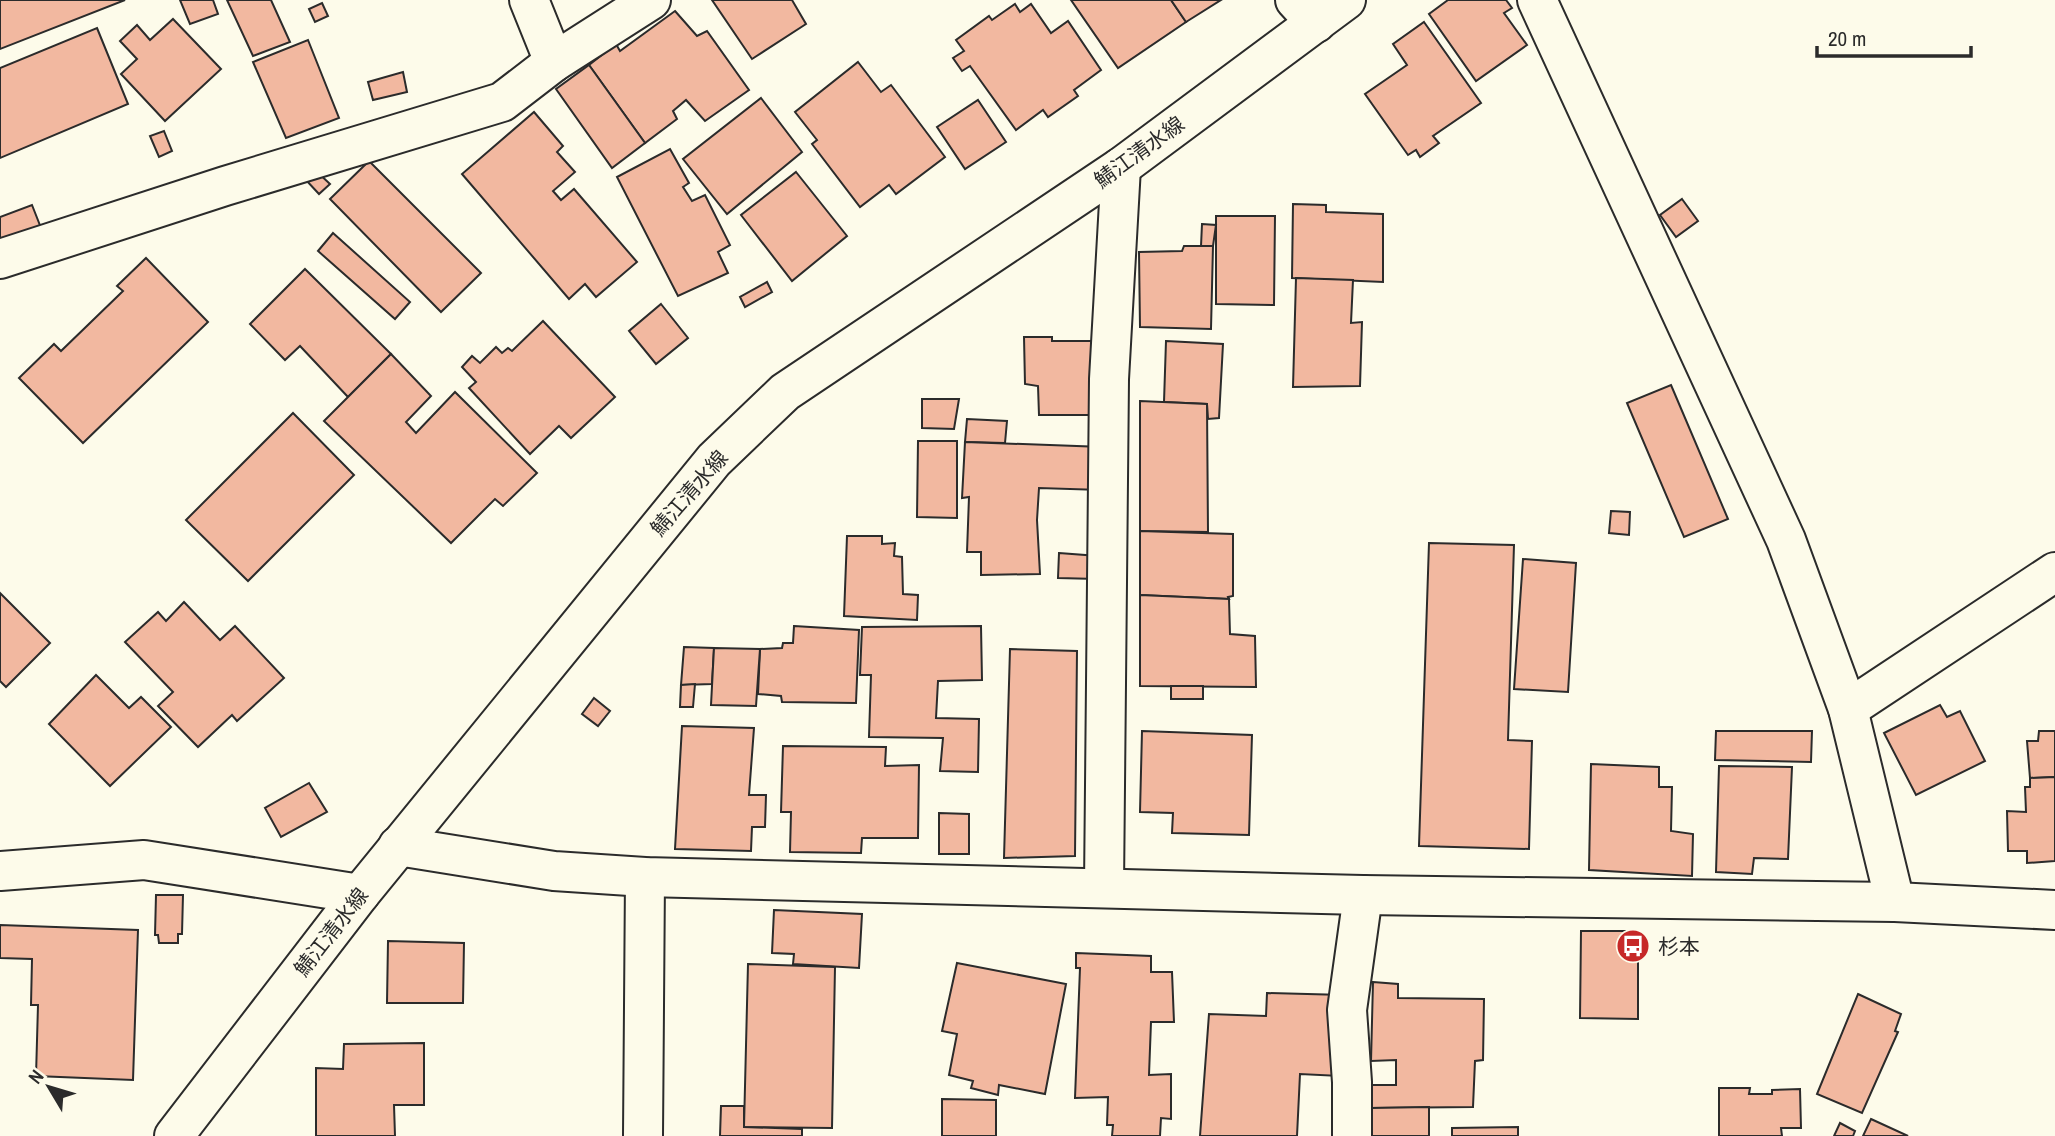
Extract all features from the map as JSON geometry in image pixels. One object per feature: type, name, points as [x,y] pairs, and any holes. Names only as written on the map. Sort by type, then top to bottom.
[{"type":"street","points":[[529,0],[554,62]]},
{"type":"street","points":[[0,259],[225,186],[502,102],[554,62],[651,0]]},
{"type":"street","name":"鯖江清水線","points":[[174,1136],[398,846],[714,460],[785,392],[1121,167],[1306,11],[1346,0]]},
{"type":"street","points":[[1537,0],[1786,540],[1848,709],[1895,902]]},
{"type":"street","points":[[1104,887],[1109,379],[1121,167]]},
{"type":"street","points":[[1848,709],[2055,572]]},
{"type":"street","points":[[398,846],[554,871],[645,877],[1363,895],[1895,902],[2055,910]]},
{"type":"street","points":[[0,871],[144,860],[360,894]]},
{"type":"street","points":[[643,1136],[645,877]]},
{"type":"street","points":[[1352,1136],[1352,1082],[1347,1010],[1363,895]]},
{"type":"building","points":[[0,0],[125,0],[0,49]]},
{"type":"building","points":[[180,0],[213,0],[218,14],[190,24]]},
{"type":"building","points":[[227,0],[271,0],[290,42],[253,56]]},
{"type":"building","points":[[712,0],[792,0],[806,24],[752,59]]},
{"type":"building","points":[[1071,0],[1171,0],[1186,22],[1118,68]]},
{"type":"building","points":[[1171,0],[1221,0],[1186,22]]},
{"type":"building","points":[[1448,0],[1506,0],[1512,8],[1504,13],[1527,45],[1476,81],[1429,14]]},
{"type":"building","points":[[322,3],[328,16],[315,22],[309,9]]},
{"type":"building","points":[[1015,4],[1020,12],[1031,4],[1051,33],[1068,21],[1101,70],[1074,90],[1078,96],[1048,117],[1043,110],[1016,130],[970,66],[962,71],[953,58],[964,51],[956,40],[989,16],[992,20]]},
{"type":"building","points":[[675,11],[697,36],[707,31],[749,90],[705,121],[686,100],[673,111],[677,119],[645,143],[589,65],[616,44],[620,51]]},
{"type":"building","points":[[173,19],[221,69],[165,121],[121,74],[137,59],[120,41],[137,25],[150,40]]},
{"type":"building","points":[[1424,22],[1481,103],[1433,136],[1439,143],[1420,157],[1416,150],[1408,155],[1365,94],[1407,65],[1393,44]]},
{"type":"building","points":[[97,28],[128,104],[0,158],[0,68]]},
{"type":"building","points":[[308,40],[339,118],[286,138],[253,62]]},
{"type":"building","points":[[858,62],[881,92],[891,85],[945,157],[896,194],[889,185],[860,207],[812,144],[817,140],[795,112]]},
{"type":"building","points":[[589,65],[645,143],[612,168],[556,89]]},
{"type":"building","points":[[403,72],[407,92],[373,100],[368,82]]},
{"type":"building","points":[[761,98],[802,152],[727,214],[683,159]]},
{"type":"building","points":[[978,100],[1006,142],[965,169],[937,127]]},
{"type":"building","points":[[534,112],[563,146],[557,152],[575,172],[553,191],[561,200],[574,189],[637,262],[596,297],[585,284],[569,299],[462,174]]},
{"type":"building","points":[[164,131],[172,151],[159,157],[150,136]]},
{"type":"building","points":[[670,149],[689,183],[683,187],[692,201],[705,195],[730,245],[718,252],[728,273],[678,296],[617,177]]},
{"type":"building","points":[[369,161],[481,273],[441,312],[330,199]]},
{"type":"building","points":[[314,169],[330,184],[319,194],[305,179]]},
{"type":"building","points":[[796,172],[847,236],[792,281],[741,215]]},
{"type":"building","points":[[1682,199],[1698,221],[1676,237],[1660,215]]},
{"type":"building","points":[[1293,204],[1326,205],[1326,212],[1383,214],[1383,282],[1292,278]]},
{"type":"building","points":[[32,205],[41,228],[0,245],[0,217]]},
{"type":"building","points":[[1216,216],[1275,216],[1274,305],[1216,304]]},
{"type":"building","points":[[1202,224],[1216,225],[1213,246],[1201,246]]},
{"type":"building","points":[[333,233],[410,302],[395,319],[318,251]]},
{"type":"building","points":[[1184,246],[1213,246],[1211,329],[1140,327],[1139,252],[1182,251]]},
{"type":"building","points":[[146,258],[208,322],[83,443],[19,378],[54,344],[61,351],[123,291],[117,286]]},
{"type":"building","points":[[305,269],[391,354],[348,397],[300,346],[285,360],[250,324]]},
{"type":"building","points":[[1296,278],[1353,280],[1351,323],[1362,322],[1360,386],[1293,387]]},
{"type":"building","points":[[767,282],[772,292],[745,307],[740,297]]},
{"type":"building","points":[[661,304],[688,338],[656,364],[629,331]]},
{"type":"building","points":[[543,321],[615,397],[571,438],[559,426],[530,454],[469,388],[476,382],[462,367],[472,356],[480,363],[496,347],[502,353],[508,348],[512,351]]},
{"type":"building","points":[[1024,337],[1052,337],[1052,341],[1102,341],[1101,415],[1039,415],[1038,386],[1025,384]]},
{"type":"building","points":[[1166,341],[1223,344],[1219,418],[1208,419],[1207,404],[1164,402]]},
{"type":"building","points":[[391,354],[431,396],[406,422],[416,433],[455,392],[537,473],[503,506],[495,499],[451,543],[324,421]]},
{"type":"building","points":[[1671,385],[1728,519],[1684,537],[1627,403]]},
{"type":"building","points":[[922,399],[959,399],[954,429],[922,428]]},
{"type":"building","points":[[1140,401],[1207,404],[1208,532],[1140,531]]},
{"type":"building","points":[[293,413],[354,475],[248,581],[186,520]]},
{"type":"building","points":[[967,419],[1007,421],[1005,443],[965,442]]},
{"type":"building","points":[[918,441],[957,441],[957,518],[917,517]]},
{"type":"building","points":[[965,442],[1103,447],[1101,490],[1039,488],[1037,520],[1040,574],[981,575],[981,552],[967,552],[969,497],[962,498]]},
{"type":"building","points":[[1611,511],[1630,512],[1629,535],[1609,533]]},
{"type":"building","points":[[1140,531],[1233,534],[1233,596],[1228,597],[1229,599],[1140,595]]},
{"type":"building","points":[[847,536],[882,536],[882,544],[895,543],[894,556],[902,557],[903,594],[918,595],[917,620],[844,616]]},
{"type":"building","points":[[1429,543],[1514,545],[1508,740],[1532,741],[1529,849],[1419,846]]},
{"type":"building","points":[[1059,553],[1098,556],[1097,579],[1058,578]]},
{"type":"building","points":[[1523,559],[1576,563],[1568,692],[1514,689]]},
{"type":"building","points":[[0,593],[50,643],[6,687],[0,681]]},
{"type":"building","points":[[1140,595],[1229,599],[1230,634],[1255,636],[1256,687],[1140,686]]},
{"type":"building","points":[[184,602],[220,640],[235,626],[284,678],[237,721],[232,715],[198,747],[158,706],[173,692],[125,642],[158,612],[166,621]]},
{"type":"building","points":[[794,626],[859,630],[856,703],[782,702],[781,696],[758,694],[760,649],[782,648],[783,643],[793,643]]},
{"type":"building","points":[[981,626],[982,680],[938,681],[936,718],[979,719],[978,772],[940,771],[943,738],[869,737],[871,675],[860,675],[862,627]]},
{"type":"building","points":[[684,647],[714,648],[712,684],[681,685]]},
{"type":"building","points":[[714,648],[760,649],[756,706],[711,705]]},
{"type":"building","points":[[1010,649],[1077,651],[1075,856],[1004,858]]},
{"type":"building","points":[[96,675],[129,708],[141,697],[171,727],[110,786],[49,724]]},
{"type":"building","points":[[695,684],[693,707],[680,707],[681,685]]},
{"type":"building","points":[[1171,686],[1203,686],[1203,699],[1171,699]]},
{"type":"building","points":[[594,698],[610,711],[598,726],[582,714]]},
{"type":"building","points":[[1940,705],[1947,717],[1960,711],[1985,761],[1916,795],[1884,733]]},
{"type":"building","points":[[682,726],[754,728],[749,795],[766,795],[765,827],[752,827],[751,851],[675,849]]},
{"type":"building","points":[[1142,731],[1252,735],[1249,835],[1172,833],[1173,813],[1140,812]]},
{"type":"building","points":[[1716,731],[1812,731],[1811,762],[1715,760]]},
{"type":"building","points":[[2039,731],[2055,731],[2055,777],[2030,778],[2027,741],[2038,741]]},
{"type":"building","points":[[783,746],[886,747],[885,766],[919,765],[918,838],[862,838],[861,853],[790,852],[791,812],[781,812]]},
{"type":"building","points":[[1591,764],[1659,767],[1659,787],[1672,787],[1671,831],[1693,834],[1692,876],[1589,870]]},
{"type":"building","points":[[1719,766],[1792,767],[1788,859],[1754,858],[1752,874],[1716,872]]},
{"type":"building","points":[[2055,777],[2055,861],[2027,863],[2027,851],[2008,851],[2007,811],[2026,812],[2025,787],[2030,787],[2030,778]]},
{"type":"building","points":[[309,783],[327,812],[281,837],[265,808]]},
{"type":"building","points":[[939,813],[969,814],[969,854],[939,854]]},
{"type":"building","points":[[156,895],[183,895],[182,934],[178,934],[178,943],[159,943],[158,935],[155,935]]},
{"type":"building","points":[[774,910],[862,914],[859,968],[793,964],[794,954],[772,953]]},
{"type":"building","points":[[0,925],[138,930],[133,1080],[36,1076],[38,1005],[31,1005],[32,959],[0,958]]},
{"type":"building","points":[[1581,931],[1638,931],[1638,1019],[1580,1018]]},
{"type":"building","points":[[388,941],[464,943],[463,1003],[387,1003]]},
{"type":"building","points":[[1076,953],[1151,956],[1151,972],[1172,972],[1174,1022],[1151,1022],[1149,1075],[1171,1074],[1171,1119],[1161,1118],[1160,1136],[1112,1136],[1113,1125],[1107,1125],[1108,1097],[1075,1098],[1080,968],[1076,968]]},
{"type":"building","points":[[957,963],[1066,984],[1045,1094],[999,1085],[998,1095],[971,1088],[973,1081],[949,1075],[957,1034],[942,1031]]},
{"type":"building","points":[[748,964],[835,967],[832,1128],[744,1127]]},
{"type":"building","points":[[1373,982],[1398,984],[1398,998],[1484,999],[1483,1060],[1475,1061],[1473,1107],[1371,1108],[1371,1085],[1396,1085],[1396,1060],[1371,1061]]},
{"type":"building","points":[[1267,993],[1344,995],[1340,1076],[1300,1074],[1297,1136],[1200,1136],[1209,1014],[1266,1016]]},
{"type":"building","points":[[1858,994],[1901,1014],[1895,1031],[1898,1032],[1862,1113],[1817,1094]]},
{"type":"building","points":[[424,1043],[424,1105],[394,1105],[395,1136],[316,1136],[316,1068],[343,1069],[344,1044]]},
{"type":"building","points":[[1719,1088],[1750,1088],[1749,1094],[1772,1094],[1772,1090],[1800,1089],[1801,1128],[1781,1128],[1782,1136],[1719,1136]]},
{"type":"building","points":[[942,1099],[996,1100],[996,1136],[942,1136]]},
{"type":"building","points":[[721,1106],[744,1106],[744,1127],[802,1129],[802,1136],[720,1136]]},
{"type":"building","points":[[1429,1107],[1429,1136],[1370,1136],[1371,1108]]},
{"type":"building","points":[[1871,1119],[1908,1136],[1863,1136]]},
{"type":"building","points":[[1840,1123],[1855,1131],[1853,1136],[1834,1136]]},
{"type":"building","points":[[1518,1127],[1518,1136],[1452,1136],[1452,1128]]},
{"type":"place","name":"杉本","points":[[1633,946]]}]
